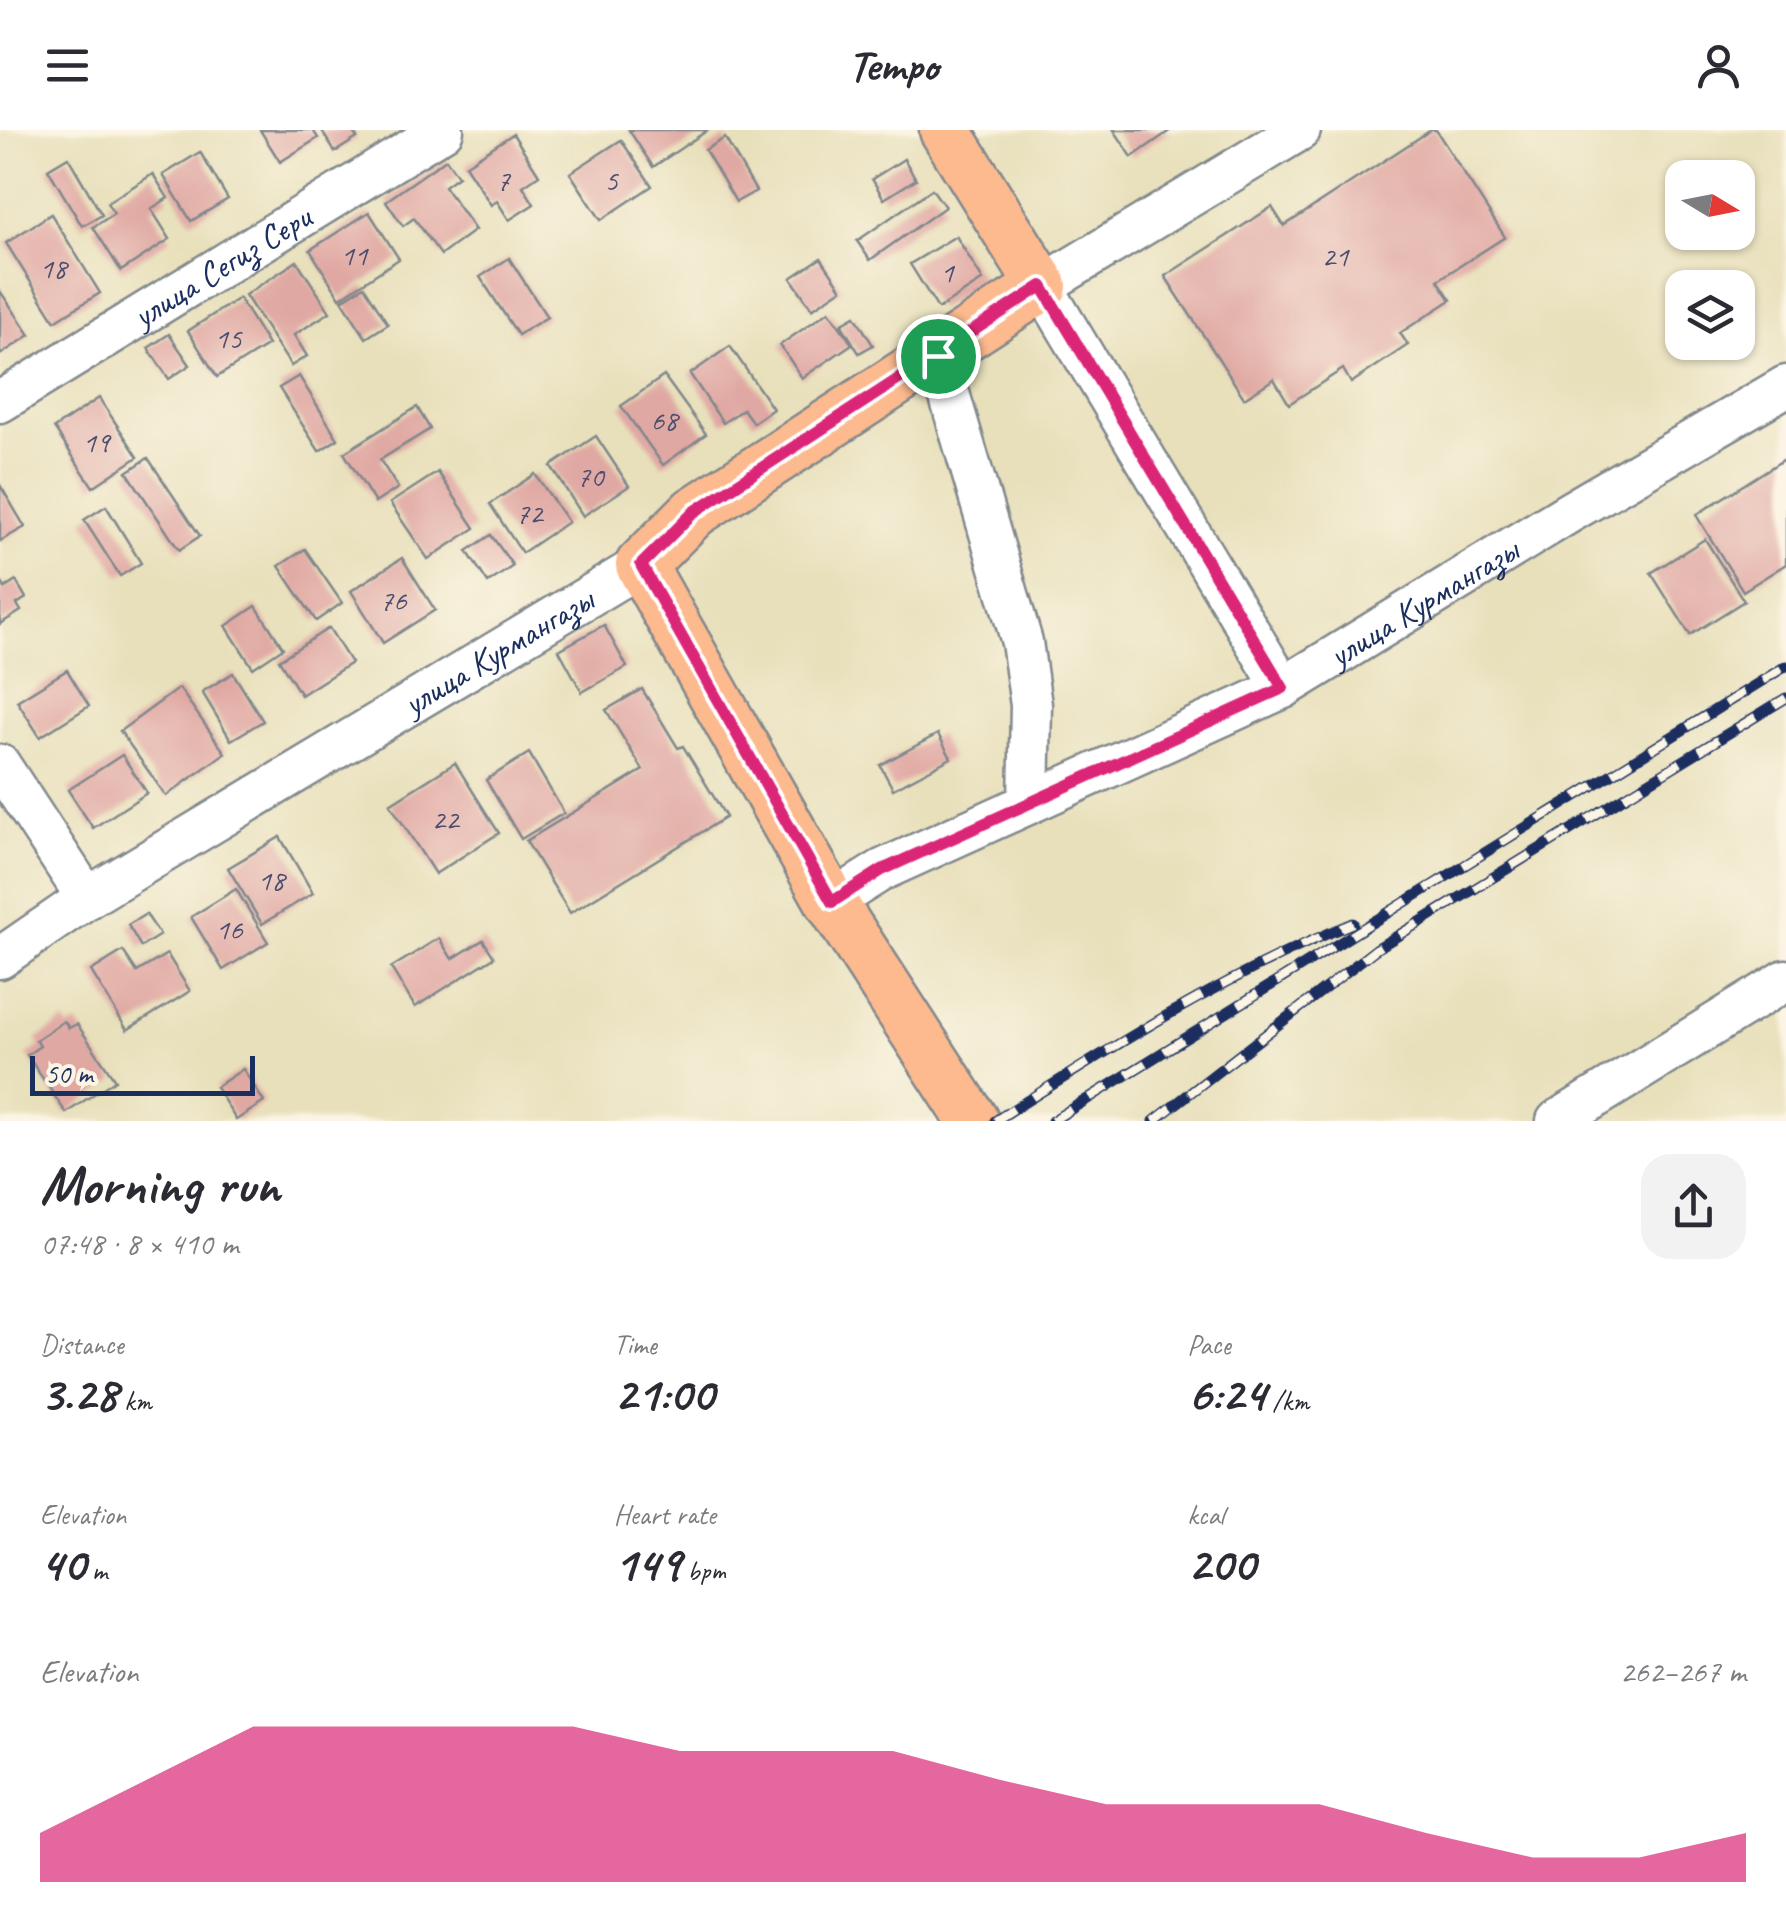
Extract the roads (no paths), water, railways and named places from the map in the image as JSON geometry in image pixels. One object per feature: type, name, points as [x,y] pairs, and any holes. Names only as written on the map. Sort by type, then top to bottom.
[{"type":"main road","points":[[945,130],[1042,286]]},
{"type":"main road","name":"улица Курмангазы","points":[[641,565],[694,512],[1042,286]]},
{"type":"main road","points":[[641,565],[832,902],[974,1121]]},
{"type":"street","name":"улица Сегиз Сери","points":[[0,402],[444,130]]},
{"type":"street","name":"улица Курмангазы","points":[[1042,286],[1300,130]]},
{"type":"street","points":[[1042,286],[1283,688]]},
{"type":"street","points":[[938,356],[1022,642],[1031,705],[1028,803]]},
{"type":"street","name":"улица Курмангазы","points":[[832,902],[882,870],[1283,688],[1570,512],[1786,386]]},
{"type":"street","name":"улица Курмангазы","points":[[0,958],[88,898],[641,565]]},
{"type":"street","points":[[0,765],[88,898]]},
{"type":"street","points":[[1557,1121],[1786,980]]},
{"type":"railway","points":[[1052,1121],[1786,666]]},
{"type":"railway","points":[[1154,1121],[1376,949],[1786,698]]},
{"type":"railway","points":[[995,1121],[1215,989],[1353,923]]}]
